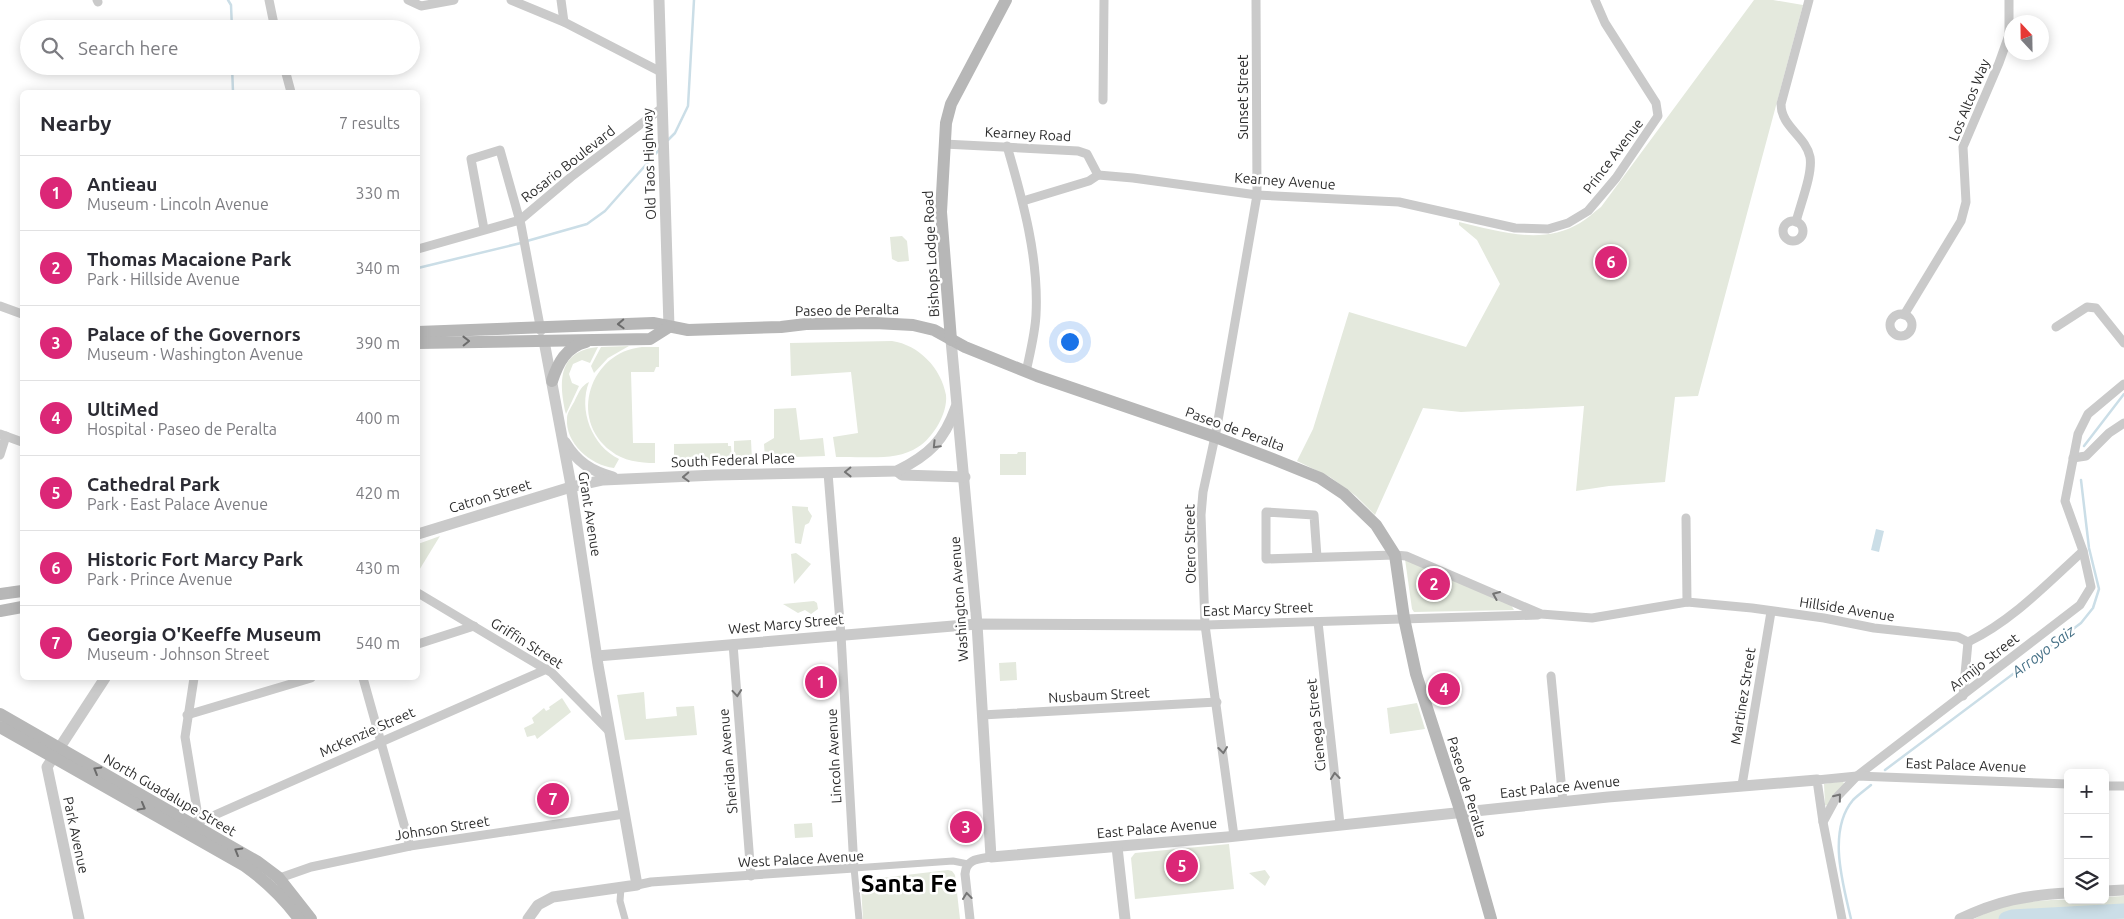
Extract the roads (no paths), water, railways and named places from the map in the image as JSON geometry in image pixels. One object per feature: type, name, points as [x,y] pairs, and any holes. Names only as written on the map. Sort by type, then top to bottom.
[{"type":"main road","name":"Bishops Lodge Road","points":[[951,340],[941,212],[946,123],[951,104],[1006,0]]},
{"type":"main road","name":"Paseo de Peralta","points":[[420,332],[653,323],[670,328],[688,330],[774,328],[806,324],[895,323],[934,330],[951,340],[1026,372],[1215,437],[1308,472],[1332,486],[1362,510],[1389,543],[1396,555],[1404,618],[1416,674],[1461,813],[1491,919]]},
{"type":"main road","points":[[420,343],[650,339],[670,328]]},
{"type":"main road","points":[[552,381],[560,360],[568,351],[581,343],[592,340]]},
{"type":"main road","points":[[0,594],[20,591]]},
{"type":"main road","points":[[0,611],[20,607]]},
{"type":"main road","name":"North Guadalupe Street","points":[[0,714],[56,753]]},
{"type":"main road","name":"North Guadalupe Street","points":[[0,727],[56,753],[258,862],[311,919]]},
{"type":"main road","name":"North Guadalupe Street","points":[[273,880],[299,919]]},
{"type":"street","points":[[269,0],[272,20]]},
{"type":"street","points":[[408,0],[421,6],[454,0]]},
{"type":"street","points":[[512,0],[564,22],[661,72]]},
{"type":"street","points":[[561,0],[564,22]]},
{"type":"street","name":"Old Taos Highway","points":[[659,0],[670,328]]},
{"type":"street","points":[[1104,0],[1104,100]]},
{"type":"street","name":"Sunset Street","points":[[1256,0],[1258,195]]},
{"type":"street","name":"Prince Avenue","points":[[1548,230],[1568,223],[1588,211],[1616,178],[1658,116],[1656,103],[1605,23],[1595,0]]},
{"type":"street","points":[[1796,222],[1809,171],[1810,158],[1805,147],[1783,117],[1781,104],[1809,0]]},
{"type":"street","name":"Los Altos Way","points":[[1904,315],[1961,221],[1966,202],[1963,147],[2009,35],[2009,0]]},
{"type":"street","points":[[286,75],[290,90]]},
{"type":"street","name":"Rosario Boulevard","points":[[420,248],[484,229],[521,222],[571,177],[662,108]]},
{"type":"street","name":"Kearney Road","points":[[944,144],[1078,151],[1087,154],[1098,175]]},
{"type":"street","points":[[1007,146],[1023,201],[1034,260],[1037,299],[1036,318],[1026,372]]},
{"type":"street","name":"Grant Avenue","points":[[484,229],[471,159],[500,150],[521,222],[552,381],[637,885]]},
{"type":"street","name":"Kearney Avenue","points":[[1023,201],[1089,181],[1098,175],[1258,195],[1399,202],[1515,228],[1548,230]]},
{"type":"street","name":"Otero Street","points":[[1234,836],[1205,625],[1201,515],[1203,492],[1215,437],[1258,195]]},
{"type":"street","points":[[0,306],[20,313]]},
{"type":"street","points":[[2056,327],[2087,308],[2096,308],[2124,344]]},
{"type":"street","name":"Washington Avenue","points":[[951,340],[977,624],[991,857]]},
{"type":"street","points":[[1963,696],[1968,642],[1984,635],[2032,597],[2083,551],[2065,500],[2078,434],[2088,414],[2124,384]]},
{"type":"street","points":[[958,404],[947,430],[936,445],[919,459],[897,471],[902,475],[964,477]]},
{"type":"street","points":[[2074,458],[2086,456],[2109,433],[2124,422]]},
{"type":"street","points":[[0,455],[3,435],[20,441]]},
{"type":"street","points":[[562,437],[573,455],[586,467],[620,479]]},
{"type":"street","name":"South Federal Place","points":[[571,487],[620,479],[897,471]]},
{"type":"street","name":"Lincoln Avenue","points":[[828,473],[836,594],[841,635],[854,868],[859,919]]},
{"type":"street","name":"Catron Street","points":[[420,533],[571,487]]},
{"type":"street","name":"Hillside Avenue","points":[[1317,558],[1314,515],[1266,512],[1266,559],[1317,558],[1396,555],[1406,556],[1540,614],[1592,618],[1687,602],[1752,608],[1824,618],[1874,628],[1958,637],[1968,642]]},
{"type":"street","points":[[1686,518],[1687,602]]},
{"type":"street","name":"Armijo Street","points":[[1823,822],[1836,798],[1857,776],[2080,605],[2091,587],[2083,551]]},
{"type":"street","name":"Griffin Street","points":[[420,594],[547,669],[610,732]]},
{"type":"street","name":"Martinez Street","points":[[1742,785],[1771,612]]},
{"type":"street","name":"East Marcy Street","points":[[977,624],[1205,625],[1540,614]]},
{"type":"street","name":"Cienega Street","points":[[1318,622],[1340,824]]},
{"type":"street","name":"West Marcy Street","points":[[597,656],[977,624]]},
{"type":"street","points":[[420,643],[474,626]]},
{"type":"street","name":"Sheridan Avenue","points":[[733,644],[751,876]]},
{"type":"street","name":"McKenzie Street","points":[[196,828],[380,741],[547,669]]},
{"type":"street","points":[[1551,676],[1563,802]]},
{"type":"street","points":[[56,753],[104,680]]},
{"type":"street","points":[[194,680],[187,715],[186,747],[196,828]]},
{"type":"street","points":[[187,715],[304,680]]},
{"type":"street","points":[[364,680],[410,846]]},
{"type":"street","name":"Nusbaum Street","points":[[982,715],[1217,702]]},
{"type":"street","name":"Park Avenue","points":[[56,753],[47,769],[79,919]]},
{"type":"street","name":"East Palace Avenue","points":[[968,864],[991,857],[1117,847],[1563,802],[1857,776],[2064,784]]},
{"type":"street","points":[[1817,780],[1823,822],[1842,919]]},
{"type":"street","points":[[2109,786],[2124,786]]},
{"type":"street","name":"Johnson Street","points":[[273,880],[317,865],[410,846],[624,814]]},
{"type":"street","points":[[1117,847],[1125,919]]},
{"type":"street","name":"West Palace Avenue","points":[[637,885],[652,882],[854,868],[869,869],[953,861],[968,864]]},
{"type":"street","points":[[968,864],[965,874],[970,919]]},
{"type":"street","points":[[528,919],[538,905],[553,897],[637,885]]},
{"type":"street","points":[[620,888],[620,902],[625,919]]},
{"type":"street","points":[[2109,891],[2124,890]]},
{"type":"street","points":[[1960,919],[1987,906],[2009,899],[2031,895],[2064,893]]},
{"type":"waterway","points":[[228,0],[231,5],[232,20]]},
{"type":"waterway","points":[[668,140],[675,133],[688,106],[694,0]]},
{"type":"waterway","points":[[232,75],[233,90]]},
{"type":"waterway","points":[[527,241],[587,224],[605,211],[659,150]]},
{"type":"waterway","points":[[420,268],[521,243]]},
{"type":"waterway","name":"Arroyo Saiz","points":[[2084,446],[2124,394]]},
{"type":"waterway","name":"Arroyo Saiz","points":[[1885,770],[2081,623],[2093,608],[2099,589],[2089,548],[2081,480]]},
{"type":"waterway","name":"Arroyo Saiz","points":[[1851,919],[1839,858],[1841,827],[1845,813],[1853,800],[1871,785]]},
{"type":"waterway","points":[[2006,919],[2012,917],[2124,911]]},
{"type":"place","name":"Historic Fort Marcy Park","points":[[1611,262]]},
{"type":"place","name":"Thomas Macaione Park","points":[[1434,584]]},
{"type":"place","name":"Antieau","points":[[821,682]]},
{"type":"place","name":"UltiMed","points":[[1444,689]]},
{"type":"place","name":"Georgia O'Keeffe Museum","points":[[553,799]]},
{"type":"place","name":"Palace of the Governors","points":[[966,827]]},
{"type":"place","name":"Cathedral Park","points":[[1182,866]]},
{"type":"district","name":"Santa Fe","points":[[909,883]]}]
